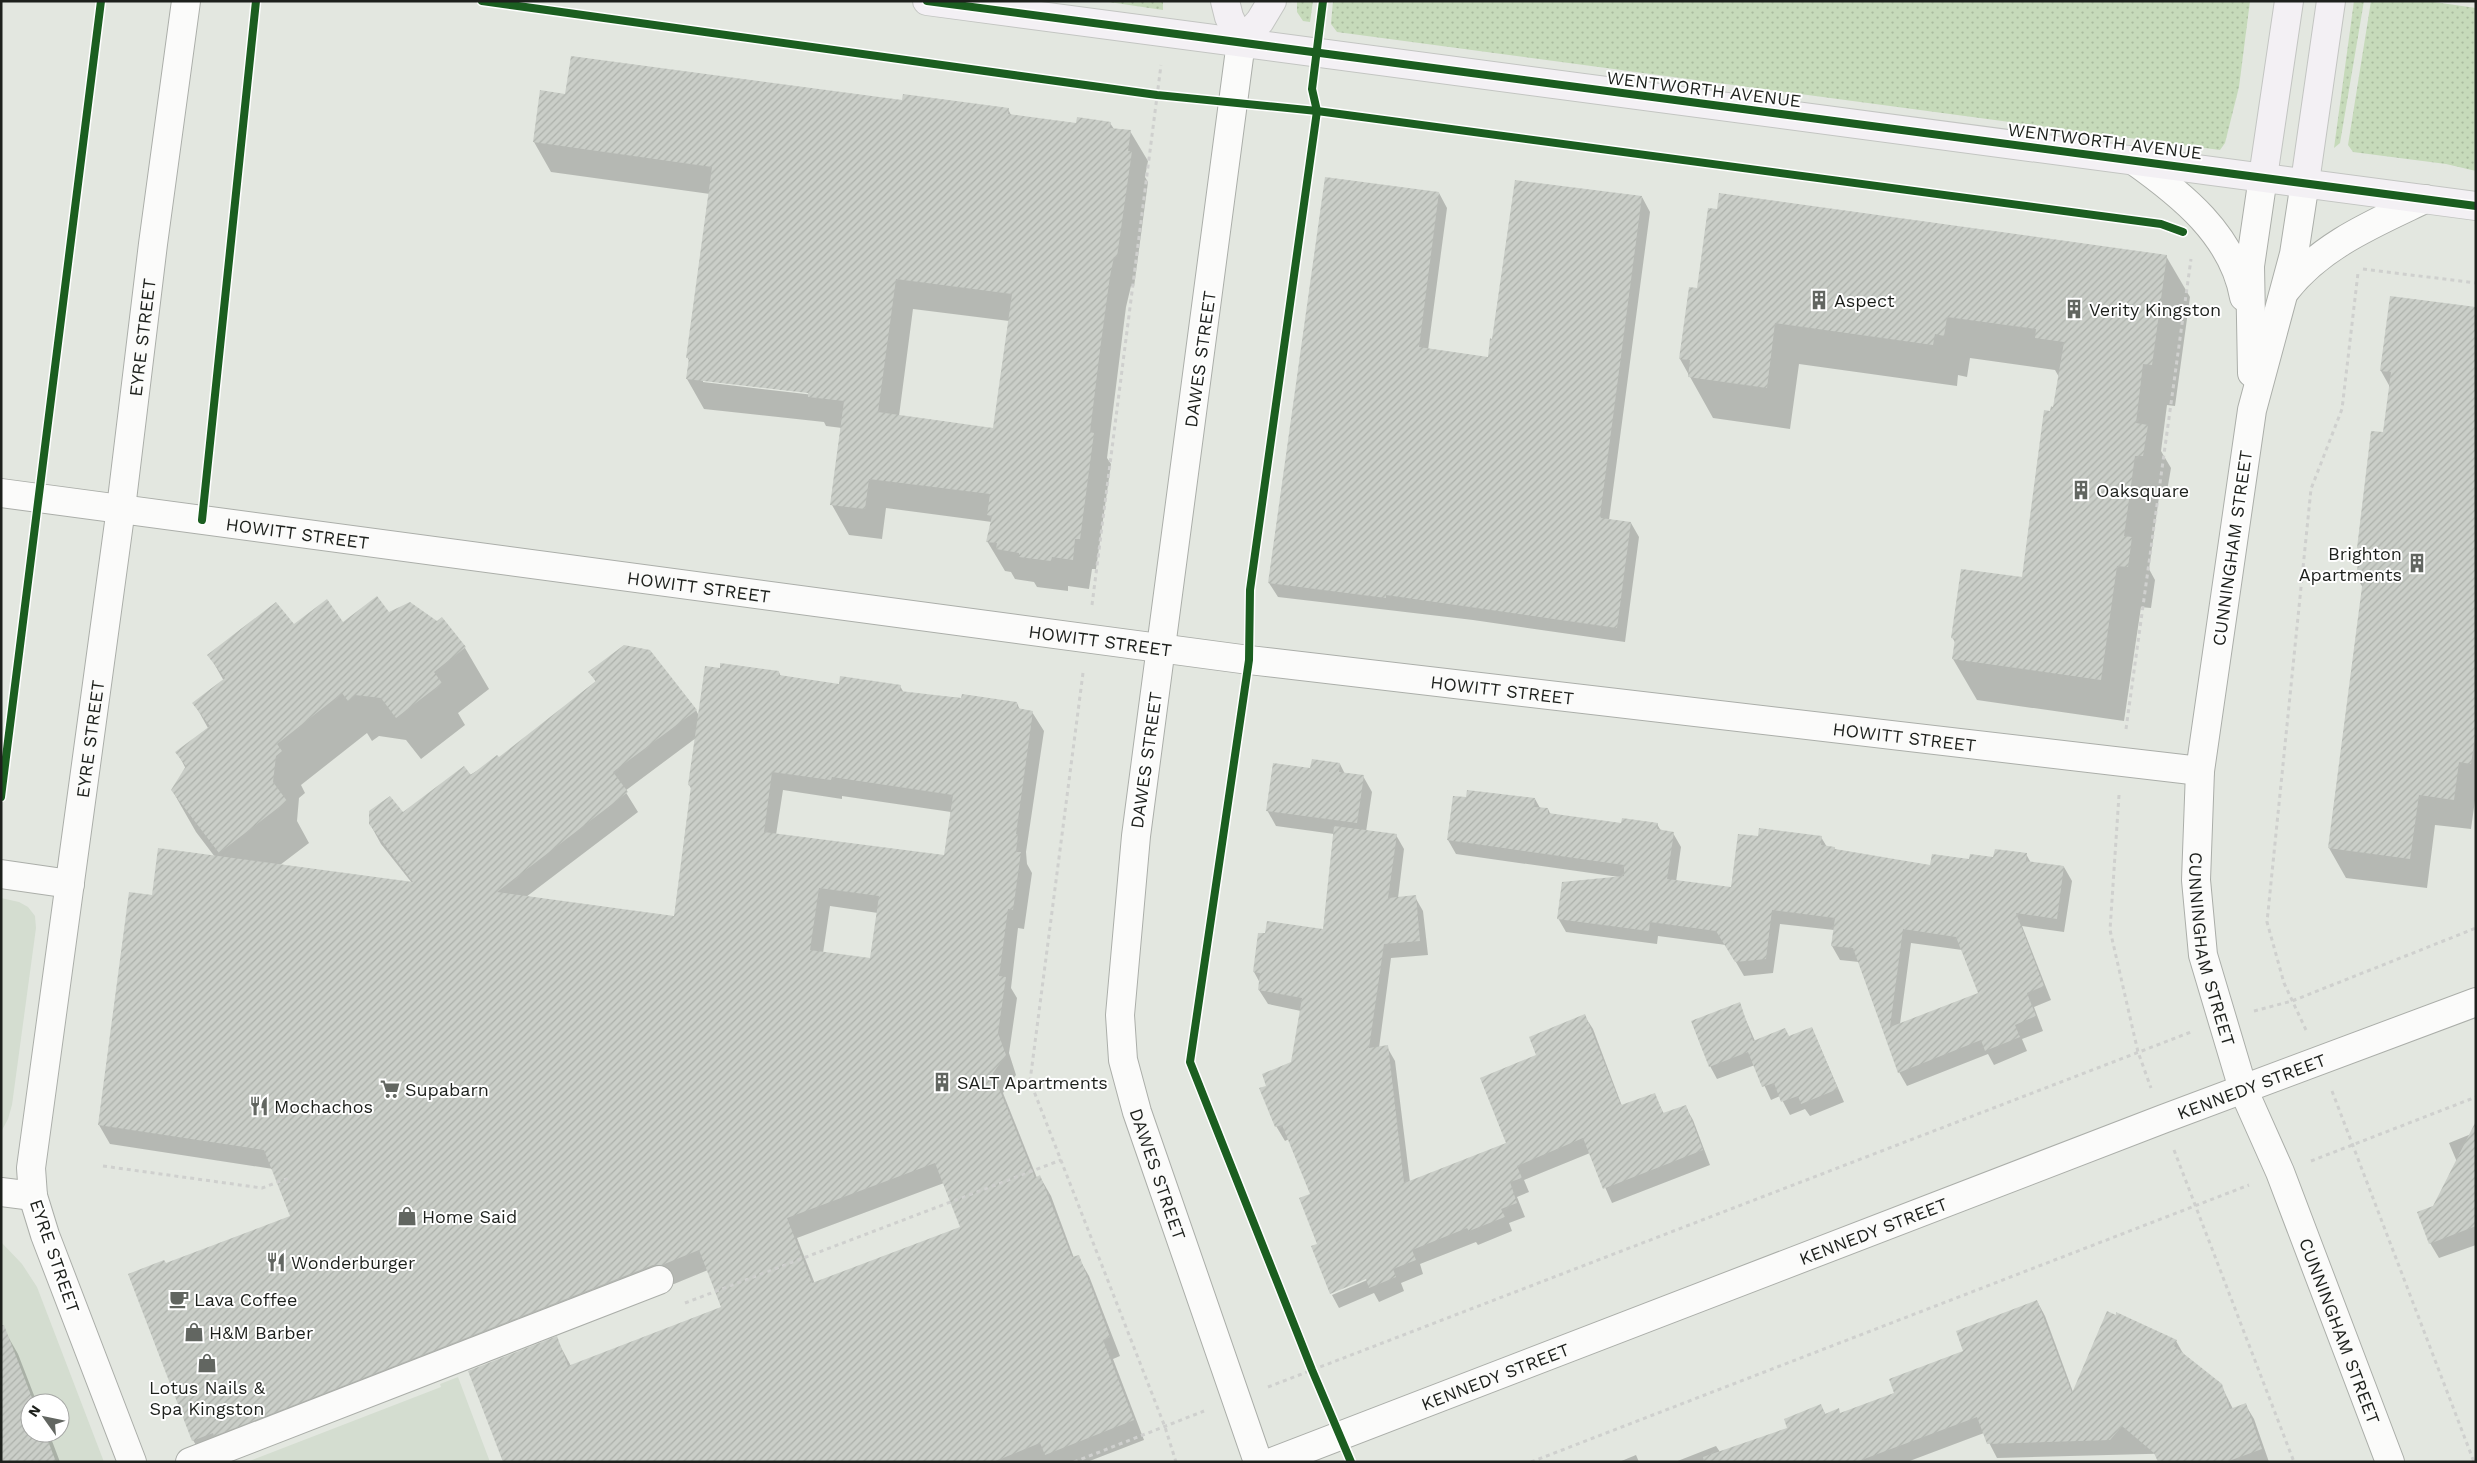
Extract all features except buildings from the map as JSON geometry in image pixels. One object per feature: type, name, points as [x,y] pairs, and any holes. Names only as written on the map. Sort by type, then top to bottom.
[{"type":"main road","name":"WENTWORTH AVENUE","points":[[927,1],[2476,206]]},
{"type":"main road","points":[[1225,1],[1229,17],[1242,42],[1260,20],[1272,1]]},
{"type":"main road","name":"CUNNINGHAM STREET","points":[[2263,177],[2289,1]]},
{"type":"main road","name":"CUNNINGHAM STREET","points":[[2305,182],[2332,1]]},
{"type":"street","name":"EYRE STREET","points":[[132,1462],[45,1235],[33,1196],[31,1178],[121,508],[153,244],[186,1]]},
{"type":"street","name":"DAWES STREET","points":[[1242,42],[1136,836],[1120,1015],[1123,1060],[1137,1112],[1258,1462]]},
{"type":"street","name":"CUNNINGHAM STREET","points":[[2133,160],[2179,194],[2208,225],[2237,272],[2252,333]]},
{"type":"street","name":"CUNNINGHAM STREET","points":[[2252,410],[2250,266],[2263,177]]},
{"type":"street","name":"CUNNINGHAM STREET","points":[[2305,182],[2294,254],[2252,410],[2200,771],[2196,880],[2202,955],[2243,1089],[2280,1172],[2390,1462]]},
{"type":"street","name":"CUNNINGHAM STREET","points":[[2282,295],[2300,273],[2323,253],[2369,226],[2425,199]]},
{"type":"street","name":"HOWITT STREET","points":[[1,493],[1249,660],[2200,771]]},
{"type":"street","points":[[1,874],[70,884]]},
{"type":"street","name":"KENNEDY STREET","points":[[1272,1462],[2243,1089],[2476,1002]]},
{"type":"street","points":[[1,1192],[33,1196]]},
{"type":"street","points":[[190,1462],[659,1280]]},
{"type":"path","points":[[1148,94],[1167,96]]},
{"type":"path","points":[[1157,95],[1030,1081],[1165,1427],[1176,1462]]},
{"type":"path","points":[[2474,1462],[2320,1060],[2284,984],[2267,922],[2311,488],[2342,409],[2359,269],[2476,283]]},
{"type":"path","points":[[1074,1462],[2223,1019],[2292,1001],[2476,928]]},
{"type":"path","points":[[1532,1462],[2476,1097]]},
{"type":"path","points":[[103,1166],[262,1188],[290,1178]]},
{"type":"path","points":[[1309,1361],[1316,1378]]},
{"type":"shaded area","points":[[1,898],[19,902],[28,907],[35,916],[36,928],[12,1105],[8,1119],[1,1132]]},
{"type":"shaded area","points":[[1,1242],[22,1264],[37,1287],[104,1462],[1,1462]]},
{"type":"shaded area","points":[[458,1377],[490,1462],[247,1462],[441,1387],[440,1384]]},
{"type":"green space","points":[[1102,1],[1163,1],[1163,10]]},
{"type":"green space","points":[[1297,1],[1313,1],[1310,22],[1303,21],[1297,12]]},
{"type":"green space","points":[[1333,1],[2250,1],[2239,87],[2225,143],[2220,150],[1337,32],[1331,24]]},
{"type":"green space","points":[[2354,1],[2364,1],[2340,143],[2334,148]]},
{"type":"green space","points":[[2371,1],[2427,1],[2476,8],[2476,171],[2446,164],[2353,152],[2348,145]]},
{"type":"cycle path","points":[[1,797],[101,1]]},
{"type":"cycle path","points":[[202,520],[256,1]]},
{"type":"cycle path","points":[[482,1],[1157,95],[1317,111],[2161,224],[2183,232]]},
{"type":"cycle path","points":[[927,1],[2476,206]]},
{"type":"cycle path","points":[[1323,1],[1312,89],[1317,111],[1250,590],[1249,660],[1190,1062],[1312,1370],[1351,1462]]},
{"type":"place","name":"Aspect","points":[[1819,300]]},
{"type":"place","name":"Verity Kingston","points":[[2074,309]]},
{"type":"place","name":"Oaksquare","points":[[2081,490]]},
{"type":"place","name":"Brighton Apartments","points":[[2417,563]]},
{"type":"place","name":"SALT Apartments","points":[[942,1082]]},
{"type":"place","name":"Supabarn","points":[[390,1089]]},
{"type":"place","name":"Mochachos","points":[[259,1106]]},
{"type":"place","name":"Home Said","points":[[407,1216]]},
{"type":"place","name":"Wonderburger","points":[[276,1262]]},
{"type":"place","name":"Lava Coffee","points":[[179,1299]]},
{"type":"place","name":"H&M Barber","points":[[194,1332]]},
{"type":"place","name":"Lotus Nails & Spa Kingston","points":[[207,1363]]}]
